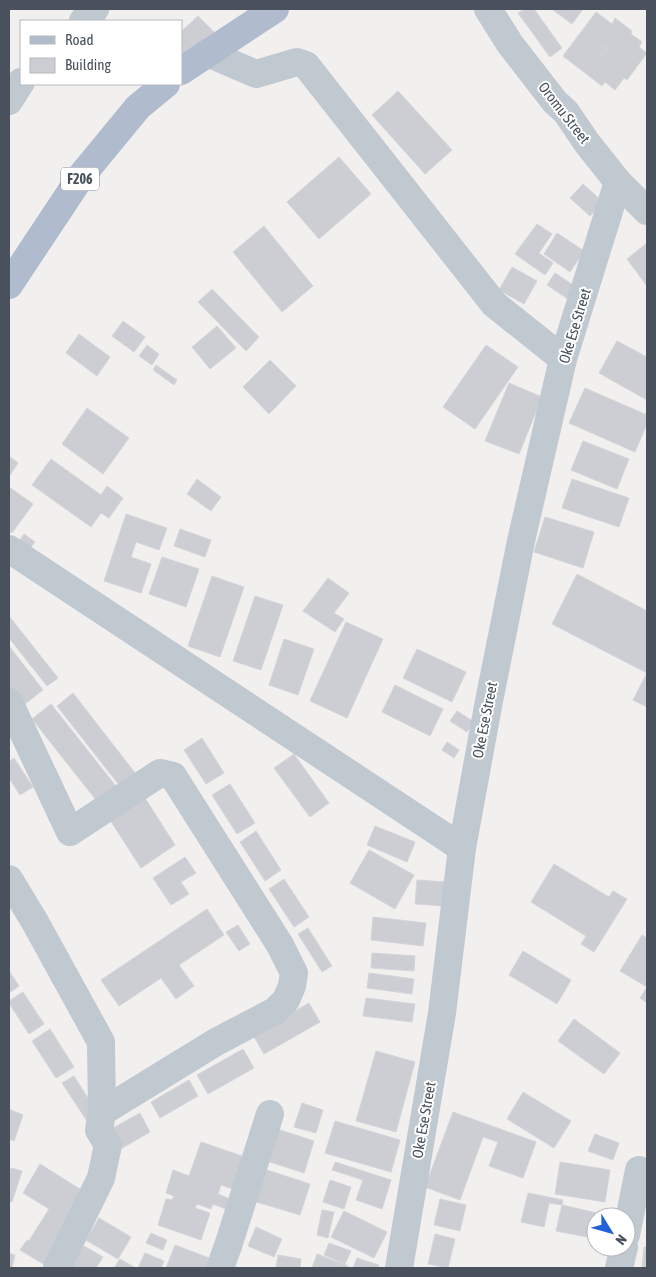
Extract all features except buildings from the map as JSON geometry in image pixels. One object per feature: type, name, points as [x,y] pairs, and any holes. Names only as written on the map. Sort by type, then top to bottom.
[{"type":"main road","points":[[182,70],[275,9]]},
{"type":"main road","name":"F206","points":[[9,285],[82,175],[138,107],[165,85]]},
{"type":"street","points":[[85,20],[95,9]]},
{"type":"street","name":"Oromu Street","points":[[488,9],[510,44],[555,102],[566,112],[587,143],[618,182],[647,211]]},
{"type":"street","points":[[207,54],[256,74],[297,62],[306,65],[494,304],[563,359]]},
{"type":"street","points":[[9,101],[20,84]]},
{"type":"street","name":"Oke Ese Street","points":[[399,1268],[442,1013],[462,848],[488,701],[521,541],[563,359],[618,182]]},
{"type":"street","points":[[9,549],[462,848]]},
{"type":"street","points":[[9,702],[70,832],[160,773],[173,776],[280,945],[294,973],[292,986],[286,1000],[275,1011],[216,1042],[102,1112]]},
{"type":"street","points":[[9,879],[102,1042],[102,1112],[99,1130],[108,1145],[101,1178],[57,1268]]},
{"type":"street","points":[[220,1268],[270,1114]]},
{"type":"street","points":[[631,1207],[638,1170]]}]
